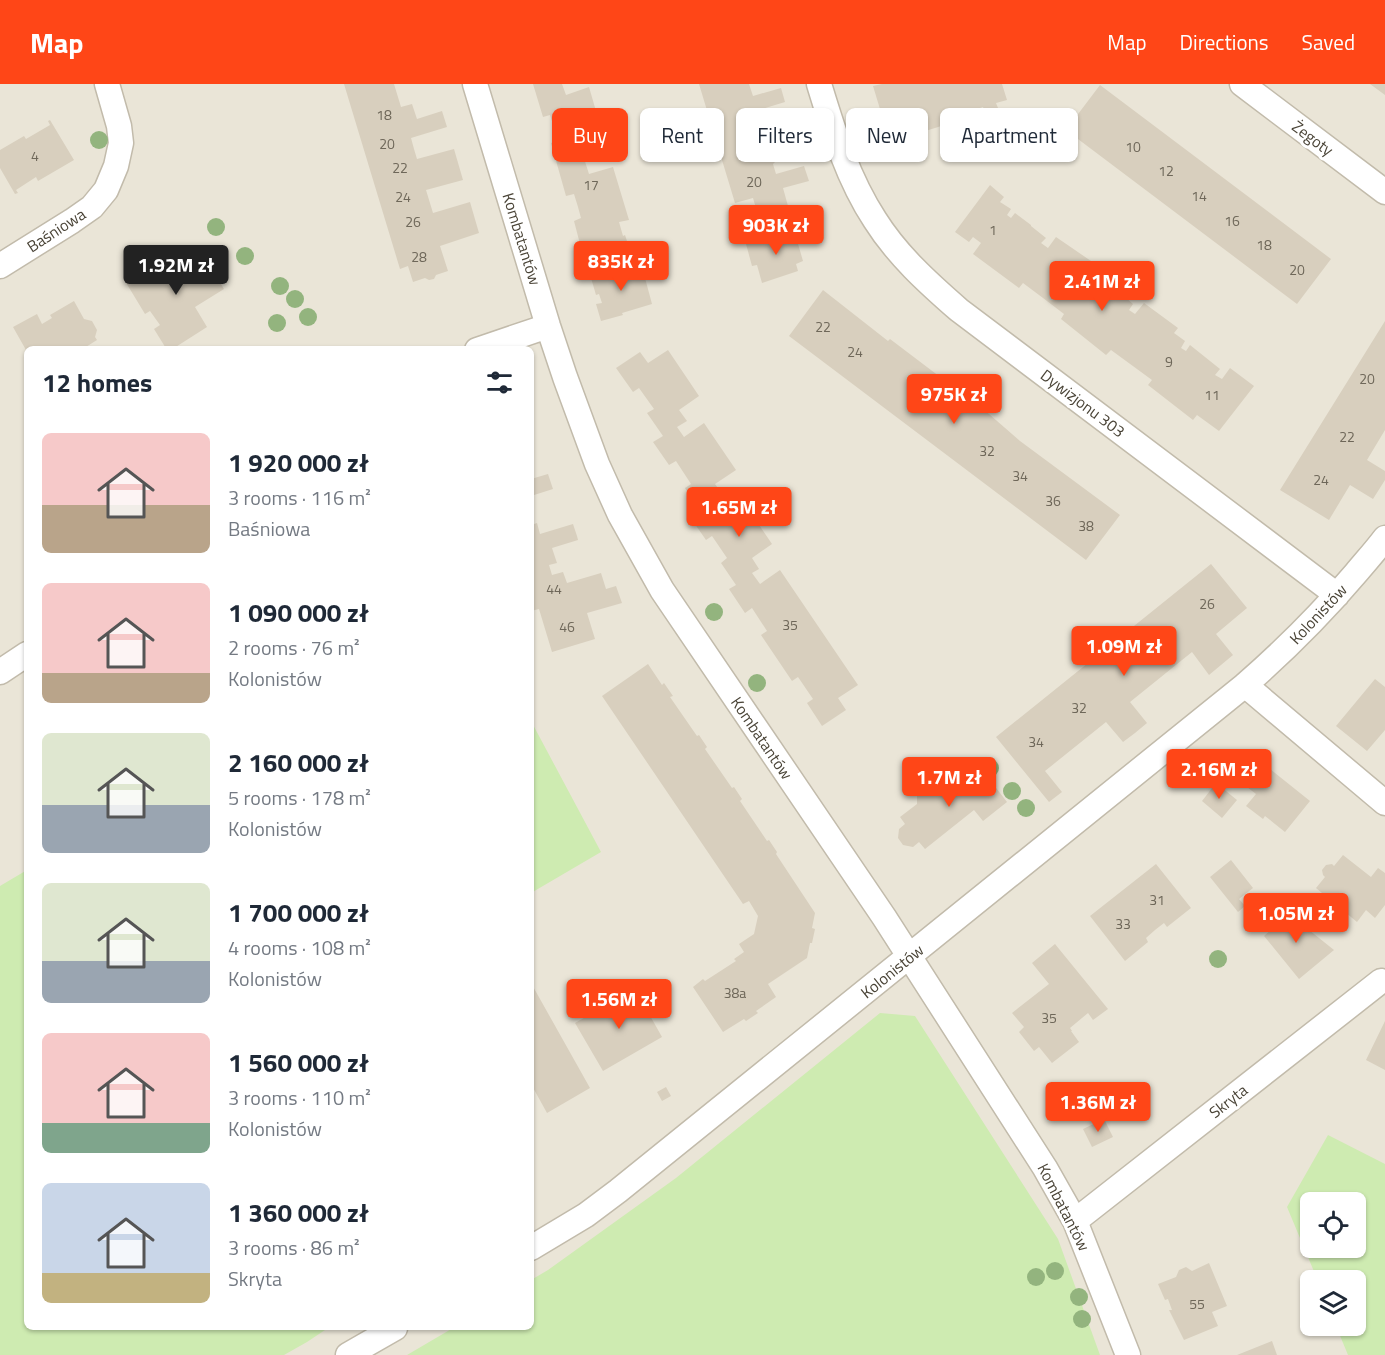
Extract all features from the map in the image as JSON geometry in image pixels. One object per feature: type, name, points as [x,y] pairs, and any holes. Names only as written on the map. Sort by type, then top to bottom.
[{"type":"street","name":"Baśniowa","points":[[0,266],[79,217],[92,207],[106,190],[116,166],[121,143],[119,126],[107,84]]},
{"type":"street","name":"Kombatantów","points":[[475,84],[575,408],[616,507],[668,600],[884,917],[1045,1168],[1075,1221],[1128,1355]]},
{"type":"street","name":"Dywizjonu 303","points":[[819,84],[830,119],[859,192],[874,219],[926,282],[959,310],[1337,595]]},
{"type":"street","name":"Żegoty","points":[[1242,84],[1385,192]]},
{"type":"street","points":[[489,346],[548,326]]},
{"type":"street","name":"Kolonistów","points":[[534,1246],[586,1215],[618,1191],[1245,685],[1300,634],[1337,595],[1385,537]]},
{"type":"street","points":[[0,672],[24,656]]},
{"type":"street","points":[[1245,685],[1385,803]]},
{"type":"street","name":"Skryta","points":[[1075,1221],[1381,981]]},
{"type":"street","points":[[348,1355],[392,1330]]},
{"type":"shaded area","points":[[0,84],[1385,84],[1385,1355],[0,1355]]},
{"type":"green space","points":[[534,727],[601,852],[534,891]]},
{"type":"green space","points":[[24,872],[24,1330],[325,1330],[284,1355],[0,1355],[0,886]]},
{"type":"green space","points":[[880,1013],[915,1016],[1058,1239],[1100,1355],[407,1355],[450,1330],[534,1330],[534,1278],[676,1178]]},
{"type":"green space","points":[[1328,1135],[1385,1164],[1385,1355],[1348,1355],[1340,1336],[1366,1336],[1366,1270],[1313,1270],[1308,1258],[1366,1258],[1366,1192],[1300,1192],[1300,1238],[1287,1207]]},
{"type":"building","points":[[344,84],[394,84],[401,107],[412,104],[417,119],[442,111],[447,127],[411,138],[417,159],[454,149],[463,180],[426,190],[433,213],[470,202],[479,233],[440,246],[448,271],[436,275],[434,279],[425,278],[413,282],[408,266],[400,269]]},
{"type":"building","points":[[533,84],[562,84],[566,95],[589,87],[595,108],[552,108],[552,121],[550,115],[543,117]]},
{"type":"building","points":[[699,84],[749,84],[753,96],[781,88],[785,102],[766,108],[736,108],[736,162],[775,162],[773,164],[776,174],[804,166],[809,181],[783,188],[788,206],[758,215],[753,198],[735,203],[723,162],[724,108],[706,108]]},
{"type":"building","points":[[882,84],[1002,84],[1007,100],[996,103],[998,108],[940,108],[940,126],[928,130],[928,108],[880,108],[873,86]]},
{"type":"building","points":[[1370,84],[1385,84],[1385,95]]},
{"type":"building","points":[[1100,85],[1331,259],[1297,304],[1078,139],[1078,114]]},
{"type":"building","points":[[50,120],[74,160],[38,181],[36,177],[16,190],[18,193],[15,194],[0,168],[0,150],[50,125],[48,121]]},
{"type":"building","points":[[556,162],[585,162],[589,174],[613,167],[629,220],[619,222],[631,253],[586,267],[574,221],[581,218],[578,207],[574,194],[566,196]]},
{"type":"building","points":[[990,185],[1004,197],[1000,202],[1011,209],[1007,215],[1011,218],[1015,213],[1046,238],[1041,243],[1048,248],[1056,237],[1091,261],[1087,266],[1098,275],[1093,281],[1099,285],[1103,279],[1118,291],[1133,304],[1129,310],[1135,314],[1144,303],[1178,328],[1174,333],[1185,341],[1181,348],[1186,351],[1190,345],[1220,369],[1215,375],[1222,379],[1230,368],[1254,386],[1219,431],[1197,415],[1193,420],[1148,385],[1152,380],[1111,350],[1106,355],[1061,319],[1064,314],[1043,298],[1023,283],[1019,288],[973,254],[981,243],[973,237],[969,242],[955,232]]},
{"type":"building","points":[[794,230],[803,261],[796,264],[798,271],[762,283],[757,265],[752,266],[746,244]]},
{"type":"building","points":[[200,250],[224,289],[195,307],[207,327],[177,346],[165,346],[154,329],[160,325],[150,311],[145,314],[125,281],[165,257],[171,267]]},
{"type":"building","points":[[641,263],[652,304],[601,321],[596,304],[602,303],[599,294],[596,295],[591,278]]},
{"type":"building","points":[[823,290],[1120,515],[1086,560],[789,336]]},
{"type":"building","points":[[74,301],[84,319],[92,321],[97,330],[95,337],[97,340],[87,346],[24,346],[13,327],[37,314],[42,324],[52,318],[50,315]]},
{"type":"building","points":[[1385,321],[1385,430],[1367,460],[1385,471],[1385,480],[1373,499],[1350,485],[1329,520],[1280,490]]},
{"type":"building","points":[[668,350],[699,396],[679,410],[687,421],[677,427],[684,437],[704,423],[736,470],[715,484],[723,495],[713,501],[720,512],[741,498],[772,544],[752,558],[759,569],[752,573],[760,584],[780,570],[858,685],[838,698],[846,710],[822,726],[807,703],[813,699],[798,677],[792,681],[761,635],[767,631],[752,608],[745,613],[729,589],[736,585],[721,563],[727,558],[712,536],[706,540],[690,517],[699,510],[685,488],[691,484],[676,461],[669,465],[653,442],[663,436],[647,413],[654,409],[639,388],[633,392],[616,368],[640,352],[648,363]]},
{"type":"building","points":[[548,474],[553,489],[534,495],[534,478]]},
{"type":"building","points":[[537,523],[540,534],[573,524],[578,540],[552,548],[557,563],[549,565],[552,575],[563,572],[567,583],[601,573],[606,589],[616,586],[622,603],[587,613],[595,639],[552,652],[539,609],[534,610],[534,524]]},
{"type":"building","points":[[1211,564],[1247,608],[1216,634],[1233,655],[1209,675],[1192,652],[1130,702],[1147,723],[1135,733],[1123,742],[1106,722],[1045,771],[1062,792],[1049,802],[996,737]]},
{"type":"building","points":[[648,664],[662,685],[664,683],[673,696],[670,697],[697,736],[699,735],[707,747],[705,749],[732,788],[734,787],[742,799],[740,801],[767,841],[769,840],[815,913],[812,928],[815,929],[807,958],[768,984],[776,997],[756,1011],[758,1013],[723,1032],[693,987],[736,961],[734,959],[744,952],[739,944],[754,934],[758,916],[749,901],[743,904],[602,696]]},
{"type":"building","points":[[1375,679],[1385,687],[1385,730],[1367,751],[1336,726]]},
{"type":"building","points":[[1265,765],[1310,801],[1285,832],[1265,816],[1263,819],[1246,806],[1256,794],[1247,787]]},
{"type":"building","points":[[979,766],[1007,802],[983,821],[974,810],[925,849],[919,842],[913,847],[903,845],[898,838],[899,829],[905,824],[900,817],[917,804],[917,794],[924,789],[934,790],[950,776],[957,785]]},
{"type":"building","points":[[1216,783],[1237,800],[1222,818],[1202,801]]},
{"type":"building","points":[[1343,855],[1371,877],[1378,868],[1385,873],[1385,905],[1375,918],[1366,910],[1357,922],[1316,888],[1325,877],[1322,870],[1326,865],[1334,866]]},
{"type":"building","points":[[1231,860],[1253,888],[1239,899],[1245,906],[1238,912],[1210,877]]},
{"type":"building","points":[[1156,864],[1191,908],[1167,927],[1164,923],[1155,930],[1146,938],[1148,942],[1125,961],[1090,916]]},
{"type":"building","points":[[1283,910],[1302,929],[1304,926],[1334,950],[1299,979],[1264,936],[1273,928],[1270,920],[1274,912]]},
{"type":"building","points":[[1055,944],[1108,1009],[1093,1020],[1088,1013],[1070,1028],[1079,1042],[1052,1063],[1039,1047],[1034,1051],[1019,1032],[1024,1027],[1012,1013],[1049,984],[1032,963]]},
{"type":"building","points":[[534,988],[590,1088],[547,1113],[534,1089]]},
{"type":"building","points":[[635,989],[662,1037],[603,1071],[575,1023]]},
{"type":"building","points":[[1385,1021],[1385,1070],[1366,1060]]},
{"type":"building","points":[[666,1087],[671,1096],[662,1101],[657,1092]]},
{"type":"building","points":[[1104,1119],[1113,1137],[1092,1147],[1083,1129]]},
{"type":"building","points":[[1209,1263],[1227,1306],[1212,1312],[1218,1326],[1184,1340],[1169,1310],[1172,1310],[1168,1299],[1165,1300],[1158,1284],[1176,1277],[1179,1270],[1186,1267],[1192,1271]]},
{"type":"building","points":[[1272,1341],[1277,1355],[1237,1355]]}]
